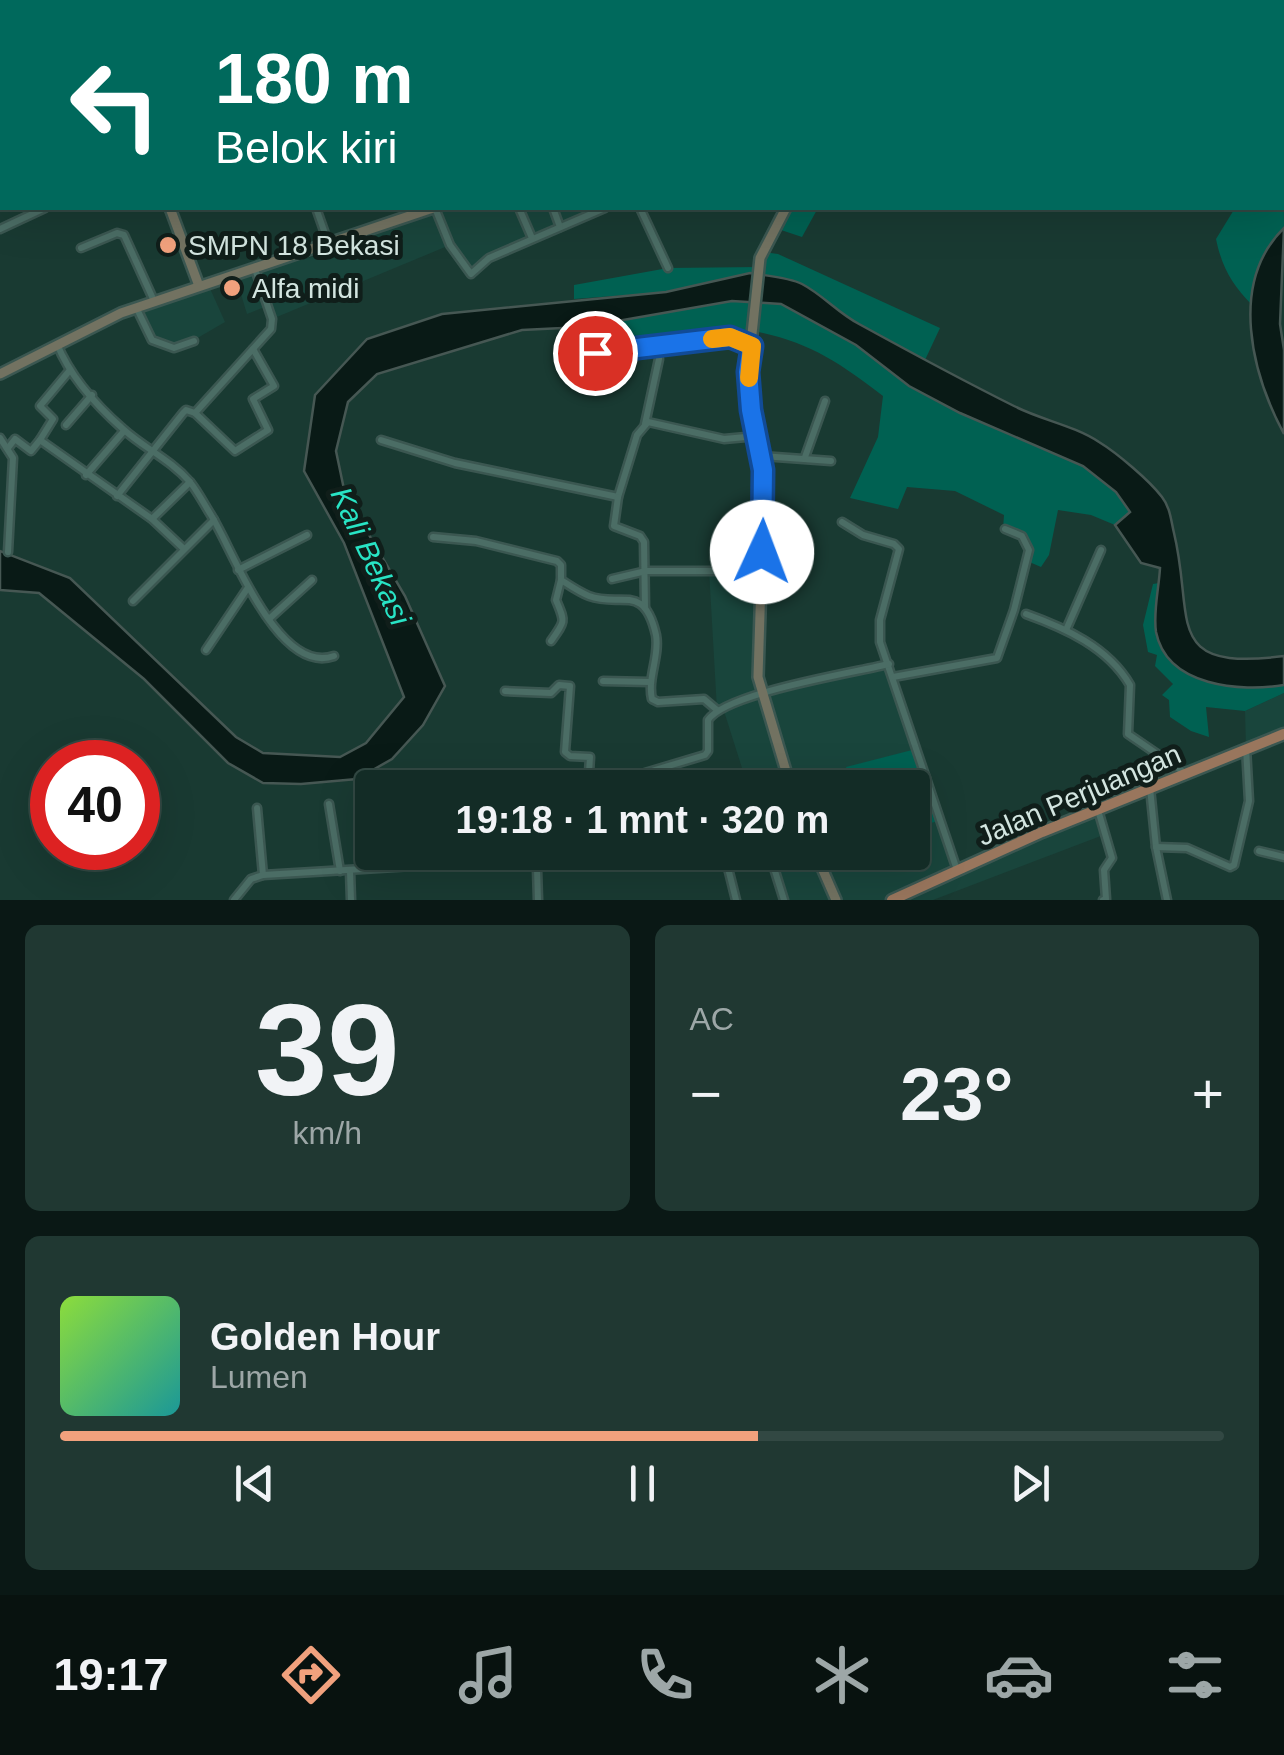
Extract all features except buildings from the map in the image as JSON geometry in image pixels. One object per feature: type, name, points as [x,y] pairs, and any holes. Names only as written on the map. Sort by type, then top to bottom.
[{"type":"main road","name":"Jalan Perjuangan","points":[[892,900],[1150,787],[1284,734]]},
{"type":"street","points":[[0,229],[41,210]]},
{"type":"street","points":[[174,210],[198,286]]},
{"type":"street","points":[[317,210],[328,242]]},
{"type":"street","points":[[1,372],[154,301],[428,210]]},
{"type":"street","points":[[435,210],[450,245],[470,274],[489,258],[598,210]]},
{"type":"street","points":[[520,210],[532,238]]},
{"type":"street","points":[[554,210],[560,227]]},
{"type":"street","points":[[641,210],[668,268]]},
{"type":"street","points":[[785,210],[760,258],[748,372],[764,486],[758,666],[762,694],[785,770]]},
{"type":"street","points":[[82,248],[117,234],[124,235],[154,301]]},
{"type":"street","points":[[195,413],[273,323],[254,267]]},
{"type":"street","points":[[136,308],[152,340],[174,348],[194,341]]},
{"type":"street","points":[[595,353],[730,337],[752,346]]},
{"type":"street","points":[[56,344],[70,370],[124,431],[190,482],[248,589],[269,619],[309,657],[320,660],[334,656]]},
{"type":"street","points":[[117,496],[186,410],[195,413],[234,451],[268,430],[253,399],[274,386],[253,349]]},
{"type":"street","points":[[659,359],[644,424],[618,497],[614,526],[643,540],[645,610],[656,639],[650,695],[655,701],[704,699],[716,710]]},
{"type":"street","points":[[8,448],[15,439],[31,451],[40,440],[53,419],[40,406],[70,370]]},
{"type":"street","points":[[66,425],[92,395]]},
{"type":"street","points":[[805,458],[825,401]]},
{"type":"street","points":[[644,424],[653,422],[724,440],[757,436]]},
{"type":"street","points":[[86,474],[124,431]]},
{"type":"street","points":[[0,438],[13,458],[8,552]]},
{"type":"street","points":[[40,440],[152,519],[184,549]]},
{"type":"street","points":[[381,440],[455,463],[618,497]]},
{"type":"street","points":[[762,456],[831,461]]},
{"type":"street","points":[[152,519],[190,482]]},
{"type":"street","points":[[0,493],[11,487]]},
{"type":"street","points":[[133,601],[214,520]]},
{"type":"street","points":[[842,522],[899,549],[880,620],[880,642],[957,870]]},
{"type":"street","points":[[893,678],[997,658],[1029,550],[1022,536],[1004,529]]},
{"type":"street","points":[[238,570],[307,536]]},
{"type":"street","points":[[433,537],[476,541],[561,564],[556,600],[564,619],[551,640]]},
{"type":"street","points":[[1066,630],[1100,550]]},
{"type":"street","points":[[612,580],[646,571],[759,571]]},
{"type":"street","points":[[269,619],[312,580]]},
{"type":"street","points":[[560,580],[590,597],[631,598],[645,610]]},
{"type":"street","points":[[206,650],[248,589]]},
{"type":"street","points":[[1026,614],[1066,630],[1108,658],[1129,682],[1127,728],[1131,738],[1185,773]]},
{"type":"street","points":[[653,770],[704,755],[708,751],[708,720],[716,710],[762,694],[889,664]]},
{"type":"street","points":[[603,681],[650,682]]},
{"type":"street","points":[[505,691],[551,693],[559,685],[570,686],[565,752],[590,757],[591,770]]},
{"type":"street","points":[[1156,847],[1187,848],[1232,867],[1238,858],[1248,813],[1246,748]]},
{"type":"street","points":[[1150,787],[1166,900]]},
{"type":"street","points":[[329,804],[340,871]]},
{"type":"street","points":[[257,808],[263,875]]},
{"type":"street","points":[[1098,810],[1112,858],[1104,870],[1104,900]]},
{"type":"street","points":[[1259,851],[1284,857]]},
{"type":"street","points":[[350,870],[352,900]]},
{"type":"street","points":[[234,900],[251,879],[263,875],[355,870]]},
{"type":"street","points":[[537,870],[538,900]]},
{"type":"street","points":[[728,870],[736,900]]},
{"type":"street","points":[[775,870],[784,900]]},
{"type":"street","points":[[823,870],[836,900]]},
{"type":"shaded area","points":[[435,210],[600,210],[489,258],[471,274],[450,245],[272,319],[267,306],[247,314],[236,278],[322,254],[330,241],[348,233],[381,233]]},
{"type":"shaded area","points":[[208,284],[225,322],[182,347],[152,340],[136,307]]},
{"type":"shaded area","points":[[709,570],[759,571],[762,693],[889,664],[924,770],[743,770],[723,708],[717,710]]},
{"type":"shaded area","points":[[1284,693],[1284,734],[1246,748],[1245,711]]},
{"type":"shaded area","points":[[930,788],[957,870],[1098,810],[1106,834],[933,900],[784,900],[774,870],[930,870]]},
{"type":"green space","points":[[785,210],[817,210],[802,237],[775,228]]},
{"type":"green space","points":[[1234,210],[1284,210],[1284,228],[1276,236],[1252,305],[1229,275],[1216,239]]},
{"type":"green space","points":[[763,252],[778,254],[940,328],[925,360],[849,319],[800,283],[750,273],[666,292],[574,299],[574,285],[668,268],[760,267]]},
{"type":"green space","points":[[732,301],[781,304],[856,345],[909,386],[960,413],[1083,466],[1116,492],[1130,513],[1115,525],[1091,515],[1058,510],[1049,555],[1041,567],[1027,561],[1028,544],[1022,537],[1003,529],[1004,515],[955,491],[907,487],[898,509],[850,498],[878,437],[883,396],[822,355],[753,331],[751,347],[730,337],[595,353],[583,327]]},
{"type":"green space","points":[[1159,583],[1157,631],[1163,650],[1175,664],[1208,682],[1247,687],[1284,685],[1284,693],[1245,711],[1206,707],[1209,737],[1170,717],[1169,700],[1162,695],[1173,684],[1155,666],[1157,655],[1148,652],[1143,625],[1153,584]]},
{"type":"green space","points":[[916,749],[923,770],[847,770],[846,767]]},
{"type":"green space","points":[[930,793],[939,821],[930,823]]},
{"type":"water","points":[[1284,228],[1280,324],[1284,350],[1284,434],[1255,357],[1251,302],[1256,275],[1267,250]]},
{"type":"water","name":"Kali Bekasi","points":[[750,273],[802,284],[851,320],[897,345],[1014,406],[1089,436],[1149,483],[1167,505],[1186,614],[1191,633],[1201,647],[1218,656],[1245,659],[1284,656],[1284,685],[1228,686],[1190,675],[1175,664],[1163,650],[1156,632],[1160,568],[1141,563],[1115,525],[1130,512],[1116,492],[1083,466],[960,413],[909,386],[856,345],[781,304],[732,301],[583,327],[522,330],[377,374],[348,402],[336,451],[345,494],[405,596],[445,686],[423,725],[392,759],[373,770],[355,770],[355,779],[263,783],[228,763],[144,679],[39,593],[0,590],[0,551],[70,578],[236,737],[263,753],[340,757],[366,743],[404,697],[344,543],[304,471],[315,395],[367,339],[442,314],[666,292]]},
{"type":"slow traffic","points":[[712,339],[730,337],[752,346],[749,378]]},
{"type":"place","name":"SMPN 18 Bekasi","points":[[168,245]]},
{"type":"place","name":"Alfa midi","points":[[232,288]]},
{"type":"route","points":[[595,353],[730,337],[752,346],[748,372],[751,410],[762,456],[762,552]]}]
